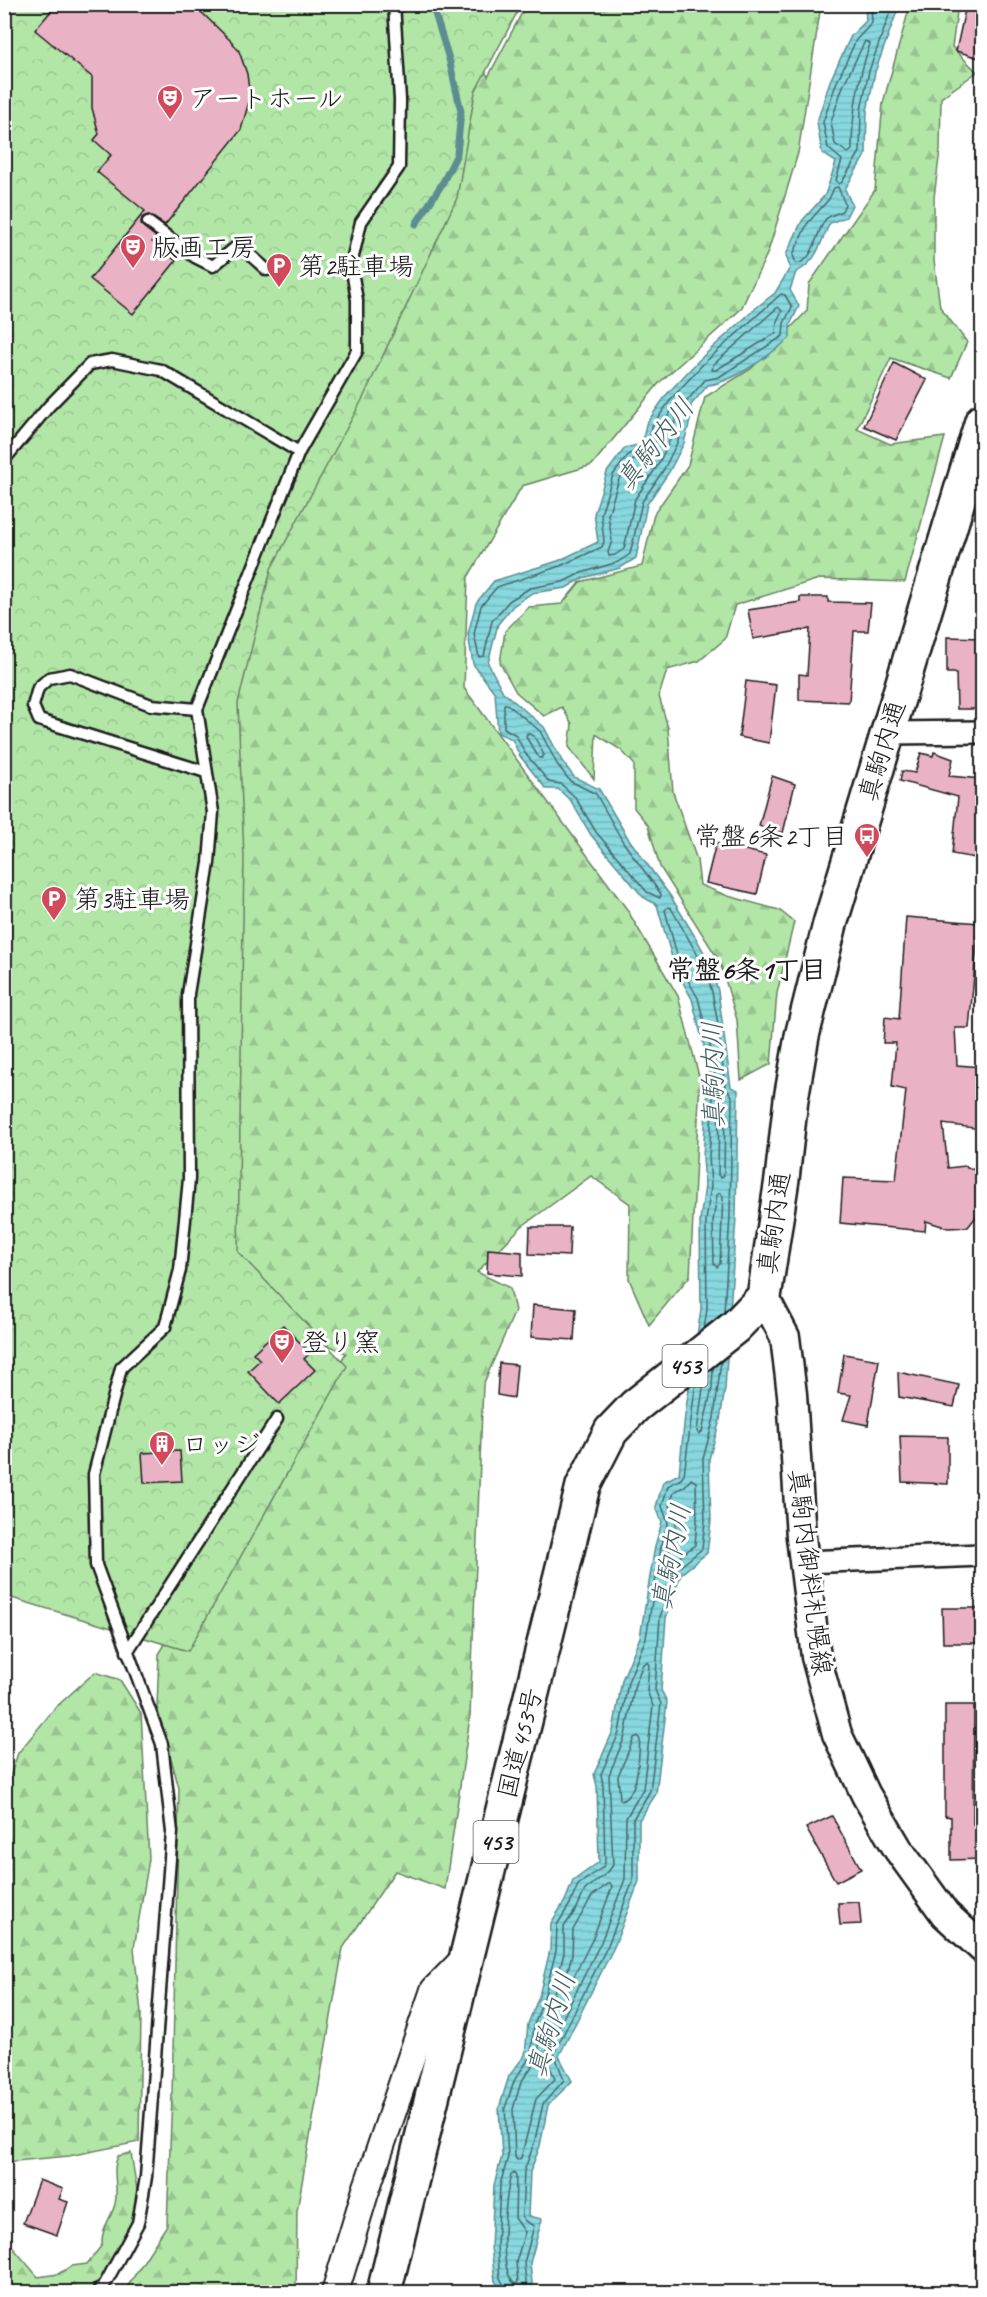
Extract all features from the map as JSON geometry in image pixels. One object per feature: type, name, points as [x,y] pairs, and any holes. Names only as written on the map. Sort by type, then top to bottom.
[{"type":"highway","name":"真駒内通","points":[[764,1297],[782,1179],[790,1099],[802,1036],[830,924],[982,421]]},
{"type":"highway","name":"国道453号","points":[[384,2292],[583,1486],[610,1431],[635,1406],[735,1327],[764,1297]]},
{"type":"main road","name":"真駒内御料札幌線","points":[[764,1297],[785,1337],[792,1394],[804,1562],[816,1658],[837,1734],[866,1795],[898,1849],[945,1914],[982,1948]]},
{"type":"street","points":[[887,733],[982,732]]},
{"type":"street","points":[[804,1562],[982,1555]]},
{"type":"street","points":[[335,2292],[365,2193],[434,1990],[469,1954]]},
{"type":"lane","points":[[97,2292],[105,2283],[138,2223],[146,2176],[172,1833],[162,1744],[96,1564],[94,1474],[121,1368],[165,1327],[180,1270],[189,1179],[188,994],[208,863],[213,812],[197,709],[299,452],[357,351],[357,300],[351,265],[361,222],[399,167],[400,100],[394,4]]},
{"type":"lane","points":[[148,222],[195,257],[213,266],[236,247],[248,253],[267,270]]},
{"type":"lane","points":[[4,460],[49,406],[90,364],[112,360],[161,370],[299,452]]},
{"type":"lane","points":[[197,709],[151,705],[70,674],[49,678],[38,688],[33,706],[39,720],[206,772]]},
{"type":"lane","points":[[127,1652],[277,1419]]},
{"type":"green space","points":[[4,5],[521,5],[475,92],[457,198],[363,398],[271,569],[238,703],[244,858],[238,1252],[347,1366],[188,1651],[5,1596]]},
{"type":"green space","points":[[526,5],[821,5],[798,153],[768,252],[741,309],[660,382],[592,465],[522,486],[468,577],[464,688],[626,908],[678,996],[700,1080],[690,1276],[649,1325],[629,1279],[630,1204],[591,1176],[521,1227],[477,1272],[510,1288],[515,1311],[483,1385],[470,1717],[445,1889],[395,1871],[343,1948],[297,2211],[296,2292],[124,2292],[167,2225],[179,1788],[157,1707],[159,1654],[346,1353],[317,1340],[118,1449],[214,700],[475,50],[488,77]]},
{"type":"green space","points":[[908,5],[958,5],[952,47],[977,72],[941,98],[940,150],[934,198],[934,260],[940,307],[967,342],[951,378],[891,358],[857,429],[890,444],[945,437],[905,582],[819,579],[735,605],[725,639],[699,661],[667,670],[659,696],[668,728],[673,792],[697,860],[700,885],[728,896],[779,910],[794,922],[777,993],[771,1064],[741,1080],[737,1020],[720,962],[660,867],[648,825],[634,808],[634,764],[621,750],[596,734],[594,779],[569,747],[572,724],[562,707],[544,716],[516,692],[500,663],[505,631],[529,607],[562,604],[580,582],[642,566],[654,514],[688,465],[705,397],[751,369],[807,311],[809,284],[875,190],[883,103],[909,9]]},
{"type":"green space","points":[[95,1672],[120,1680],[141,1713],[149,1859],[134,1948],[141,2013],[139,2142],[69,2156],[5,2162],[5,1792],[18,1753],[55,1708]]},
{"type":"green space","points":[[131,2153],[137,2190],[136,2221],[99,2286],[91,2292],[5,2292],[4,2237],[38,2277],[58,2274],[72,2266],[87,2264],[102,2245],[105,2229],[115,2204],[115,2167],[118,2156]]},
{"type":"water","name":"真駒内川","points":[[865,5],[899,6],[875,72],[867,111],[866,154],[845,189],[852,205],[846,217],[830,223],[814,257],[796,272],[790,290],[799,306],[790,325],[790,338],[762,360],[740,373],[708,385],[691,405],[691,417],[684,443],[669,472],[647,504],[636,558],[620,568],[583,578],[566,588],[532,593],[513,606],[498,624],[488,663],[503,692],[544,727],[562,761],[574,777],[599,789],[628,838],[671,897],[697,940],[711,965],[718,991],[731,1087],[738,1090],[736,1217],[725,1389],[720,1420],[709,1459],[711,1521],[707,1553],[681,1574],[666,1618],[661,1690],[667,1702],[656,1794],[639,1820],[639,1881],[614,1947],[559,2056],[572,2081],[548,2105],[540,2146],[530,2172],[528,2216],[542,2219],[530,2263],[533,2292],[502,2292],[495,2281],[491,2247],[494,2185],[502,2156],[499,2108],[509,2076],[525,2055],[528,2024],[539,1996],[550,1950],[551,1923],[565,1901],[573,1881],[599,1862],[597,1786],[594,1774],[613,1731],[622,1680],[640,1637],[655,1546],[662,1522],[656,1507],[663,1482],[679,1474],[685,1415],[701,1309],[700,1220],[705,1186],[703,1157],[709,1066],[692,999],[675,968],[657,905],[643,897],[591,835],[571,801],[558,789],[546,789],[520,756],[512,739],[498,733],[495,693],[473,664],[468,634],[476,603],[494,581],[558,561],[598,542],[594,514],[607,472],[625,448],[642,444],[646,424],[667,394],[699,360],[775,293],[790,268],[786,255],[802,221],[825,195],[836,162],[822,153],[817,122],[830,81],[851,36],[866,21]]},
{"type":"building","name":"アートホール","points":[[57,4],[193,4],[239,51],[247,74],[250,98],[241,130],[165,225],[149,215],[142,218],[141,225],[156,237],[152,242],[176,261],[133,314],[90,279],[145,211],[97,172],[111,155],[94,140],[99,134],[92,108],[92,77],[35,30]]},
{"type":"building","points":[[966,5],[982,11],[982,59],[956,51]]},
{"type":"building","points":[[894,363],[927,380],[896,440],[864,426]]},
{"type":"building","points":[[800,597],[828,597],[828,602],[871,603],[868,631],[854,631],[849,702],[799,700],[799,674],[807,675],[810,629],[753,639],[748,610],[800,602]]},
{"type":"building","points":[[947,637],[982,638],[982,709],[957,709],[956,673],[947,673]]},
{"type":"building","points":[[746,681],[776,685],[769,743],[739,737]]},
{"type":"building","points":[[934,752],[953,759],[949,776],[982,779],[982,859],[952,854],[958,797],[900,781],[902,771],[915,773],[921,753],[933,756]]},
{"type":"building","points":[[772,776],[795,784],[783,833],[759,826]]},
{"type":"building","points":[[716,843],[766,855],[757,894],[706,883]]},
{"type":"building","points":[[906,917],[979,923],[969,1028],[955,1028],[957,1065],[982,1067],[982,1129],[943,1124],[948,1168],[965,1166],[980,1172],[982,1202],[979,1213],[968,1227],[948,1228],[926,1221],[925,1231],[840,1223],[843,1178],[896,1180],[906,1090],[892,1087],[896,1043],[883,1043],[885,1017],[899,1019]]},
{"type":"building","points":[[530,1227],[570,1227],[569,1256],[529,1254]]},
{"type":"building","points":[[488,1249],[522,1252],[522,1276],[487,1273]]},
{"type":"building","points":[[533,1305],[576,1309],[574,1340],[531,1337]]},
{"type":"building","name":"登り窯","points":[[283,1325],[310,1353],[304,1359],[315,1370],[279,1404],[248,1371],[260,1360],[253,1353]]},
{"type":"building","points":[[844,1354],[879,1360],[868,1425],[843,1420],[851,1395],[838,1393]]},
{"type":"building","points":[[499,1363],[517,1365],[514,1398],[497,1395]]},
{"type":"building","points":[[898,1372],[959,1385],[954,1407],[899,1397]]},
{"type":"building","points":[[900,1436],[948,1437],[948,1484],[902,1482]]},
{"type":"building","name":"ロッジ","points":[[180,1451],[182,1481],[144,1483],[142,1453]]},
{"type":"building","points":[[942,1608],[981,1608],[981,1643],[943,1643]]},
{"type":"building","points":[[945,1705],[974,1705],[973,1824],[982,1824],[982,1859],[951,1860],[951,1817],[945,1816]]},
{"type":"building","points":[[832,1816],[861,1869],[836,1882],[806,1828]]},
{"type":"building","points":[[859,1902],[861,1924],[840,1925],[838,1903]]},
{"type":"building","points":[[39,2180],[63,2189],[59,2199],[68,2202],[57,2235],[23,2223]]},
{"type":"waterway","points":[[416,224],[442,184],[457,154],[461,111],[449,59],[432,4]]},
{"type":"place","name":"アートホール","points":[[170,121]]},
{"type":"place","name":"版画工房","points":[[133,270]]},
{"type":"place","name":"第2駐車場","points":[[279,289]]},
{"type":"place","name":"常盤6条2丁目","points":[[867,859]]},
{"type":"place","name":"第3駐車場","points":[[54,922]]},
{"type":"place","name":"登り窯","points":[[282,1365]]},
{"type":"place","name":"ロッジ","points":[[162,1467]]},
{"type":"district","name":"常盤6条1丁目","points":[[747,970]]}]
